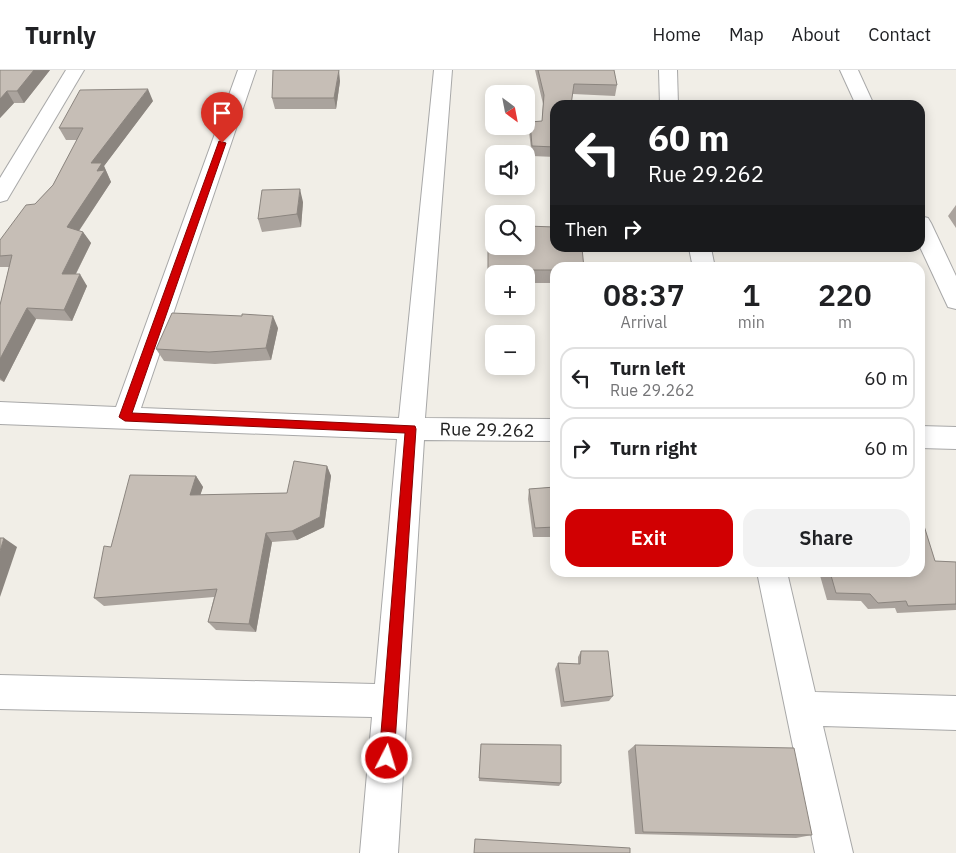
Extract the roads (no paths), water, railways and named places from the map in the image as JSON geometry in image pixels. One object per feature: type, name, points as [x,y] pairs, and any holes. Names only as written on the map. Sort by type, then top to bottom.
[{"type":"street","points":[[0,195],[75,70]]},
{"type":"street","points":[[125,417],[247,70]]},
{"type":"street","points":[[379,853],[411,429],[443,70]]},
{"type":"street","points":[[668,70],[669,100]]},
{"type":"street","points":[[849,70],[863,100]]},
{"type":"street","points":[[925,234],[956,301]]},
{"type":"street","name":"Rue 29.262","points":[[0,413],[411,429],[550,430]]},
{"type":"street","points":[[925,437],[956,438]]},
{"type":"street","points":[[773,577],[800,709],[834,853]]},
{"type":"street","points":[[0,692],[391,701]]},
{"type":"street","points":[[800,709],[956,713]]}]
